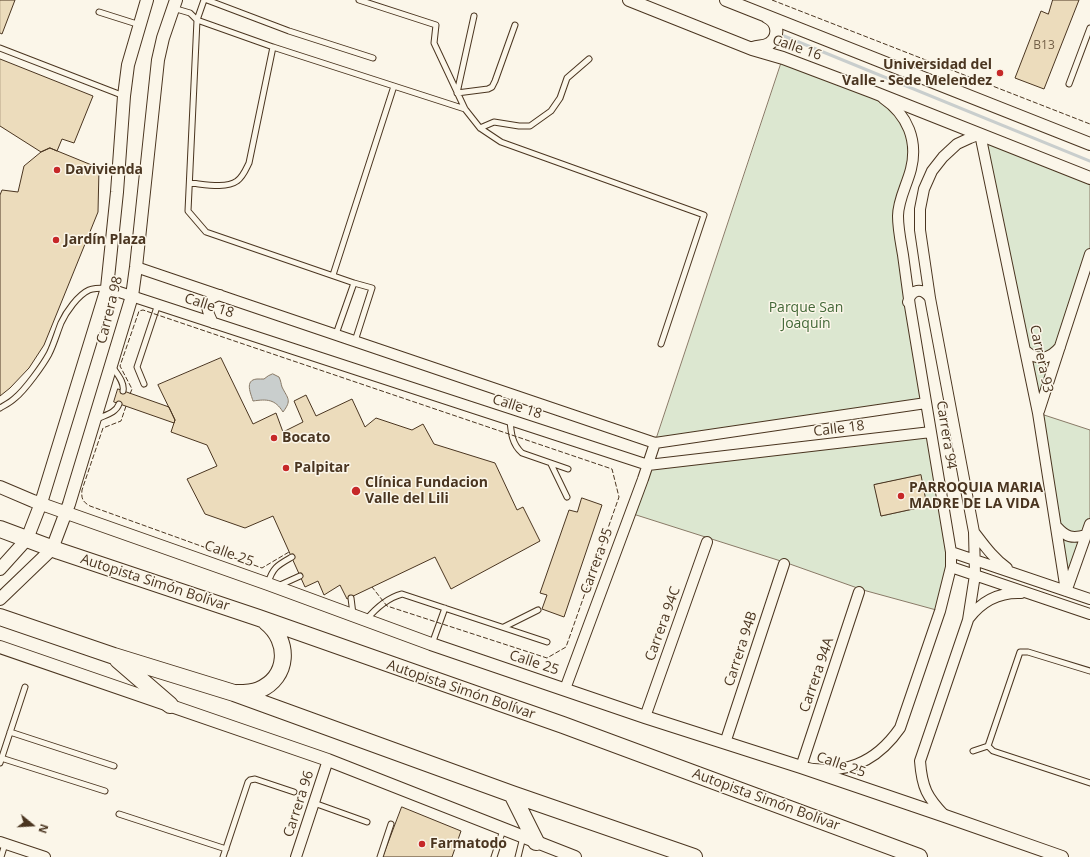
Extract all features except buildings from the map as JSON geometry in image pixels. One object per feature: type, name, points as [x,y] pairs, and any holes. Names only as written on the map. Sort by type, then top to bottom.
[{"type":"highway","name":"Autopista Simón Bolívar","points":[[0,529],[52,549],[259,618],[563,725],[919,857]]},
{"type":"highway","points":[[0,617],[114,656],[234,693],[512,794],[694,857]]},
{"type":"highway","points":[[234,693],[258,691],[273,680],[281,667],[283,652],[280,638],[271,626],[259,618]]},
{"type":"highway","points":[[114,656],[170,705]]},
{"type":"highway","points":[[512,794],[530,839]]},
{"type":"highway","points":[[900,857],[919,857]]},
{"type":"street","name":"Carrera 98","points":[[0,569],[27,539],[41,503],[107,288],[128,65],[147,0]]},
{"type":"street","name":"Calle 16","points":[[628,0],[752,49],[783,58],[873,92],[1090,178]]},
{"type":"street","name":"Calle 16","points":[[727,0],[1090,144]]},
{"type":"street","points":[[727,0],[770,18],[774,23],[776,32],[773,40],[765,46],[759,46],[752,49]]},
{"type":"street","name":"Carrera 98","points":[[0,599],[52,549],[67,512],[132,296],[158,60],[163,38],[175,4]]},
{"type":"street","name":"Carrera 94","points":[[801,767],[812,770],[846,768],[859,764],[870,758],[883,749],[893,739],[900,728],[940,611],[951,567],[951,552],[908,302],[898,216],[900,201],[911,169],[914,152],[911,136],[905,120],[889,102],[873,92]]},
{"type":"street","name":"Carrera 94","points":[[945,816],[928,795],[921,775],[920,761],[968,620],[975,575],[974,532],[930,298],[920,230],[920,209],[924,189],[932,171],[943,157],[957,144],[980,134]]},
{"type":"street","name":"Carrera 93","points":[[980,134],[1038,413],[1066,591]]},
{"type":"street","points":[[1038,413],[1090,254]]},
{"type":"street","name":"Calle 18","points":[[136,267],[655,442],[926,403]]},
{"type":"street","name":"Calle 18","points":[[107,288],[648,465],[931,432]]},
{"type":"street","points":[[908,302],[910,296],[914,292],[920,291],[926,293],[930,298]]},
{"type":"street","points":[[213,323],[206,307],[212,297],[220,295]]},
{"type":"street","points":[[1026,351],[1032,356],[1039,358],[1054,354],[1060,347]]},
{"type":"street","name":"Carrera 95","points":[[565,689],[648,465],[655,442]]},
{"type":"street","name":"Calle 25","points":[[0,487],[431,644],[645,717],[801,767],[1062,857]]},
{"type":"street","points":[[1066,591],[1090,524]]},
{"type":"street","points":[[1057,527],[1062,533],[1070,537],[1078,538],[1086,535]]},
{"type":"street","points":[[974,532],[985,548],[999,562],[1016,574]]},
{"type":"street","name":"Carrera 94C","points":[[645,717],[707,542]]},
{"type":"street","points":[[951,552],[1090,599]]},
{"type":"street","name":"Carrera 94B","points":[[725,743],[784,564]]},
{"type":"street","points":[[951,567],[1090,614]]},
{"type":"street","name":"Carrera 94A","points":[[801,767],[859,592]]},
{"type":"street","points":[[968,620],[985,602],[999,596],[1014,593],[1029,594]]},
{"type":"street","points":[[0,647],[328,760],[575,857]]},
{"type":"street","name":"Carrera 96","points":[[296,857],[328,760]]},
{"type":"street","points":[[3,843],[46,857]]},
{"type":"lane","points":[[355,341],[372,288],[206,232],[188,211],[197,20],[205,0],[289,31],[374,58]]},
{"type":"lane","points":[[359,0],[436,25],[434,43],[465,109],[480,128],[501,142],[704,215],[661,344]]},
{"type":"lane","points":[[175,4],[190,13],[197,20],[273,47],[465,109]]},
{"type":"lane","points":[[99,12],[140,25]]},
{"type":"lane","points":[[457,93],[474,16]]},
{"type":"lane","points":[[457,93],[483,90],[492,87],[515,25]]},
{"type":"lane","points":[[1069,84],[1090,28]]},
{"type":"lane","points":[[190,183],[227,185],[238,181],[245,173],[249,163],[273,47]]},
{"type":"lane","points":[[0,48],[124,96]]},
{"type":"lane","points":[[480,128],[494,122],[519,126],[530,126],[551,111],[560,98],[568,78],[589,59]]},
{"type":"lane","points":[[333,275],[394,86]]},
{"type":"lane","points":[[336,334],[354,282]]},
{"type":"lane","points":[[0,408],[16,397],[33,377],[48,355],[57,337],[61,323],[75,301],[88,290],[107,288]]},
{"type":"lane","points":[[144,384],[137,367],[158,304]]},
{"type":"lane","points":[[111,365],[123,383],[123,391]]},
{"type":"lane","points":[[94,420],[114,412],[120,404]]},
{"type":"lane","points":[[510,420],[511,434],[518,449],[522,453],[568,469]]},
{"type":"lane","points":[[551,464],[567,497]]},
{"type":"lane","points":[[292,558],[275,568],[270,577],[272,586],[300,576]]},
{"type":"lane","points":[[366,620],[384,602],[402,594],[547,642]]},
{"type":"lane","points":[[351,598],[354,615]]},
{"type":"lane","points":[[431,644],[445,608]]},
{"type":"lane","points":[[504,627],[538,610]]},
{"type":"lane","points":[[988,746],[1020,652],[1028,652],[1090,671]]},
{"type":"lane","points":[[25,687],[1,761],[105,791]]},
{"type":"lane","points":[[10,732],[114,766]]},
{"type":"lane","points":[[973,751],[988,746]]},
{"type":"lane","points":[[988,746],[993,751],[1090,783]]},
{"type":"lane","points":[[223,857],[248,782],[250,780],[255,779],[294,792]]},
{"type":"lane","points":[[314,804],[368,822]]},
{"type":"lane","points":[[119,814],[226,849]]},
{"type":"lane","points":[[380,857],[391,824]]},
{"type":"lane","points":[[494,857],[503,829]]},
{"type":"lane","points":[[518,857],[530,839]]},
{"type":"lane","points":[[1,857],[3,843]]},
{"type":"green space","name":"Parque San Joaquín","points":[[783,58],[873,92],[897,110],[914,152],[900,201],[926,403],[655,443]]},
{"type":"green space","points":[[980,134],[1090,178],[1090,254],[1038,413],[1090,430],[1090,524],[1066,591],[1057,527]]},
{"type":"green space","points":[[931,432],[951,552],[940,611],[863,590],[787,563],[630,513],[648,465]],"holes":[[[920,476],[927,506],[881,516],[875,485]]]},
{"type":"shaded area","points":[[273,374],[279,377],[288,400],[283,412],[274,402],[267,400],[253,401],[249,388],[249,385],[253,380],[264,379]]},
{"type":"waterway","points":[[784,36],[1090,161]]},
{"type":"fence","points":[[772,0],[1090,124]]},
{"type":"fence","points":[[130,394],[132,389],[120,366],[139,311],[143,310],[612,469],[619,497],[566,647],[547,658],[387,606],[372,587]]},
{"type":"fence","points":[[126,406],[121,421],[103,428],[82,490],[82,498],[86,503],[90,506],[262,568],[289,552]]},
{"type":"place","name":"Universidad del Valle - Sede Melendez","points":[[1000,73]]},
{"type":"place","name":"Davivienda","points":[[57,170]]},
{"type":"place","name":"Jardín Plaza","points":[[56,240]]},
{"type":"place","name":"Bocato","points":[[274,438]]},
{"type":"place","name":"Palpitar","points":[[286,468]]},
{"type":"place","name":"Clínica Fundacion Valle del Lili","points":[[356,491]]},
{"type":"place","name":"PARROQUIA MARIA MADRE DE LA VIDA","points":[[901,496]]},
{"type":"place","name":"Farmatodo","points":[[422,844]]}]
